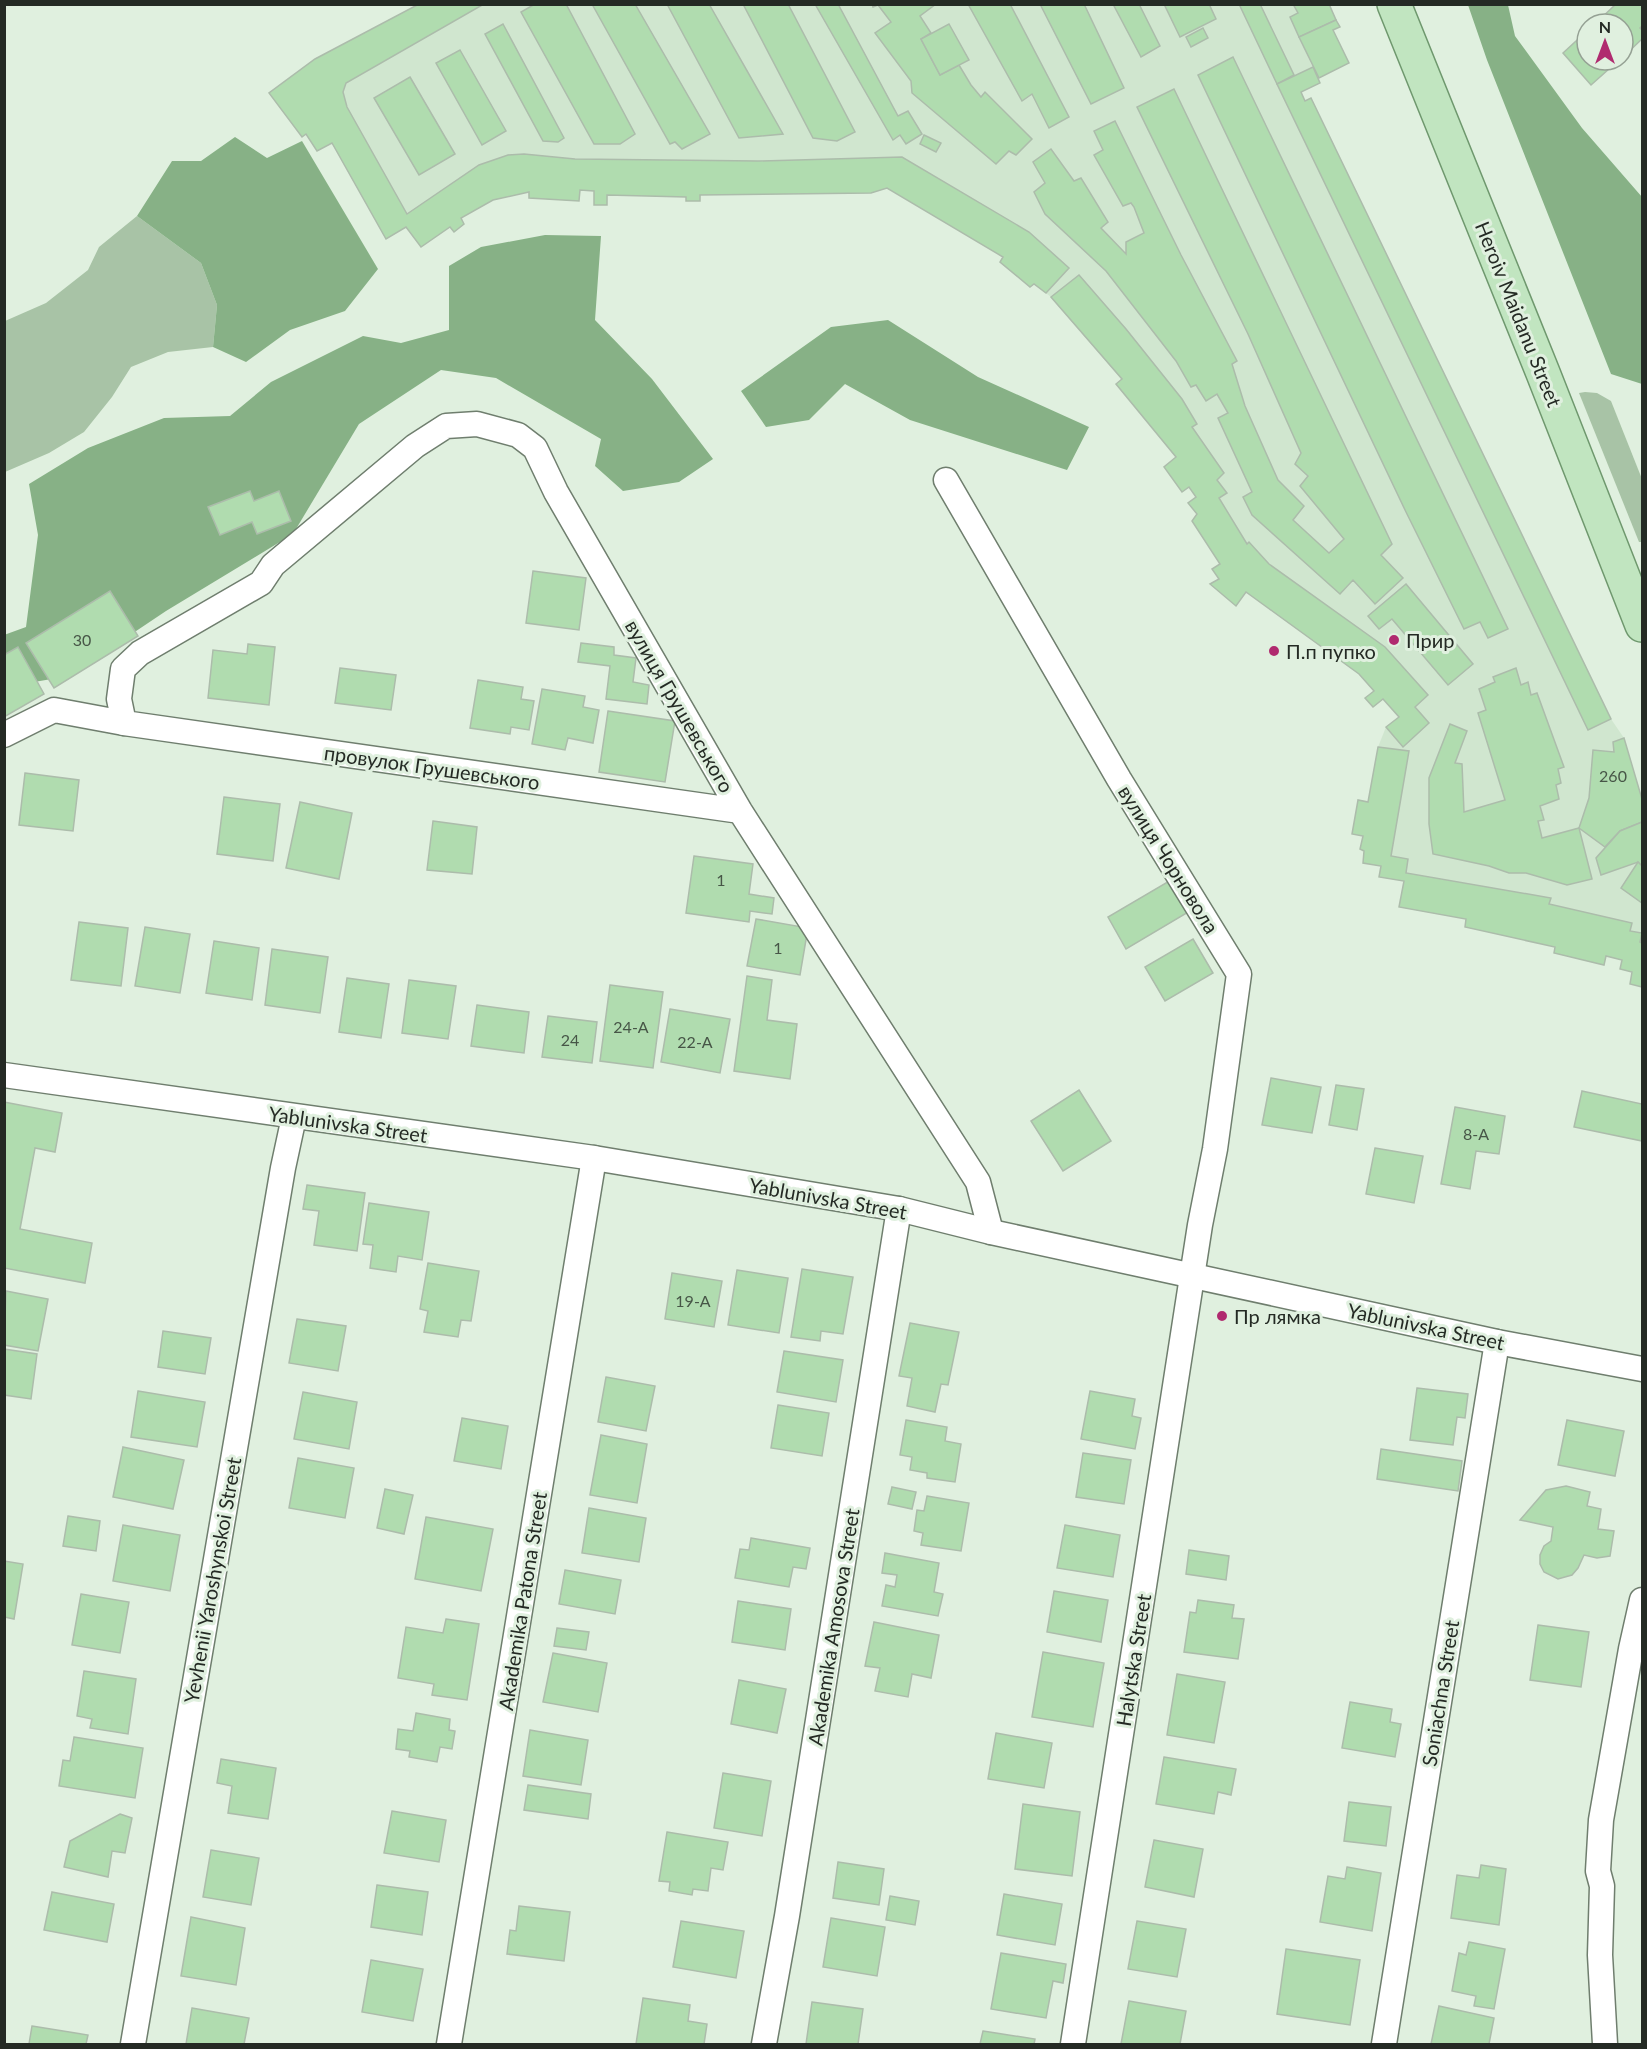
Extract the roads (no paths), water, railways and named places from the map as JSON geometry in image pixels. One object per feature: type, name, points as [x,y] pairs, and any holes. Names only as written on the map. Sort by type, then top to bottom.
[{"type":"main road","name":"Heroiv Maidanu Street","points":[[1394,4],[1642,625]]},
{"type":"street","name":"вулиця Грушевського","points":[[124,723],[119,699],[123,669],[140,652],[261,583],[273,565],[415,446],[446,426],[477,424],[518,435],[535,448],[562,502],[740,812],[978,1182],[991,1232]]},
{"type":"street","name":"вулиця Чорновола","points":[[946,480],[1119,779],[1239,974],[1215,1149],[1193,1275]]},
{"type":"street","name":"провулок Грушевського","points":[[4,735],[54,710],[124,723],[740,812]]},
{"type":"street","name":"Yablunivska Street","points":[[4,1075],[594,1158],[899,1209],[991,1232],[1497,1342],[1642,1369]]},
{"type":"street","name":"Yevhenii Yaroshynskoi Street","points":[[133,2044],[269,1249],[294,1117]]},
{"type":"street","name":"Akademika Patona Street","points":[[449,2044],[594,1158]]},
{"type":"street","name":"Akademika Amosova Street","points":[[764,2044],[787,1916],[899,1209]]},
{"type":"street","name":"Halytska Street","points":[[1073,2044],[1193,1275]]},
{"type":"street","name":"Soniachna Street","points":[[1384,2044],[1497,1342]]},
{"type":"street","points":[[1605,2044],[1600,1954],[1602,1886],[1598,1871],[1601,1820],[1642,1600]]},
{"type":"place","name":"Прир","points":[[1394,640]]},
{"type":"place","name":"П.п пупко","points":[[1274,651]]},
{"type":"place","name":"Пр лямка","points":[[1222,1316]]}]
